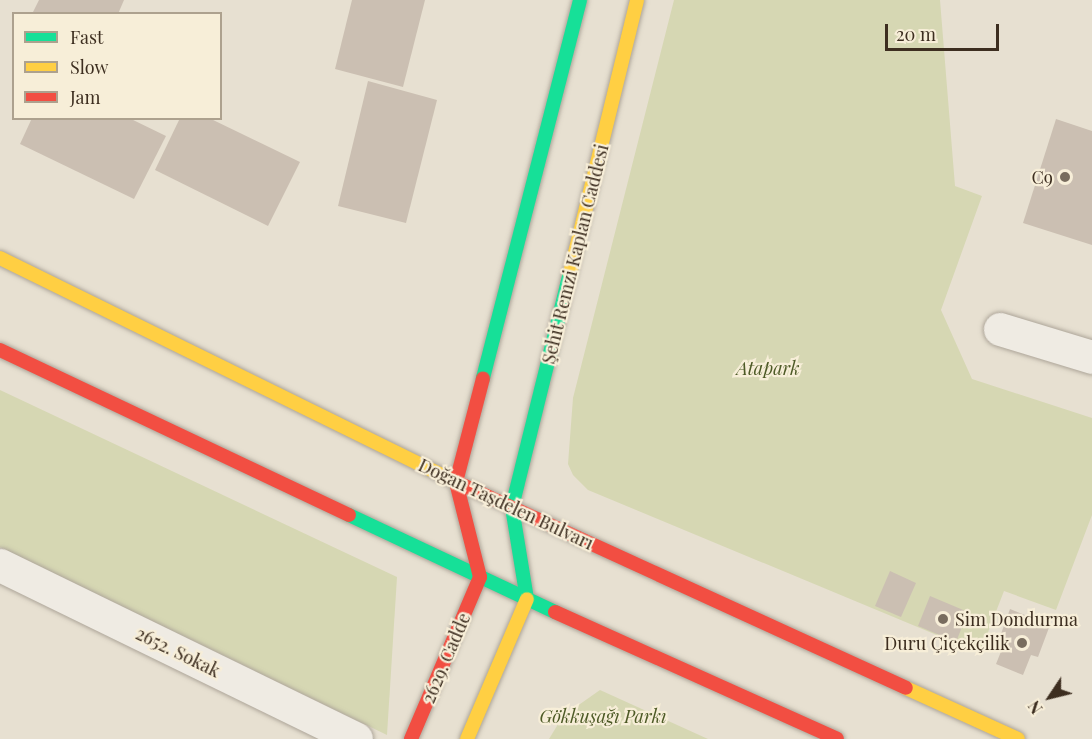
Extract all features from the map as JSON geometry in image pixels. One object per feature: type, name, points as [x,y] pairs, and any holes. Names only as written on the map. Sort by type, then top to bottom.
[{"type":"main road","points":[[480,577],[456,482],[580,0]]},
{"type":"main road","name":"Şehit Remzi Kaplan Caddesi","points":[[512,507],[637,0]]},
{"type":"main road","name":"Doğan Taşdelen Bulvarı","points":[[0,258],[456,482],[1018,739]]},
{"type":"main road","points":[[0,350],[527,599],[837,739]]},
{"type":"main road","points":[[467,739],[527,599],[512,507]]},
{"type":"main road","name":"2629. Cadde","points":[[411,739],[480,577]]},
{"type":"street","points":[[1000,329],[1092,357]]},
{"type":"street","name":"2652. Sokak","points":[[0,565],[356,739]]},
{"type":"green space","name":"Atapark","points":[[674,0],[940,0],[955,186],[982,196],[941,310],[972,379],[1092,418],[1092,515],[1056,610],[1004,591],[980,653],[588,490],[573,475],[568,464],[573,398]]},
{"type":"green space","points":[[0,390],[397,577],[387,735],[0,547]]},
{"type":"green space","name":"Gökkuşağı Parkı","points":[[600,690],[708,739],[549,739],[563,716]]},
{"type":"building","points":[[39,0],[124,0],[119,12],[33,12]]},
{"type":"building","points":[[352,0],[425,0],[403,87],[335,69]]},
{"type":"building","points":[[368,81],[437,100],[406,223],[338,206]]},
{"type":"building","name":"C9","points":[[1056,119],[1092,131],[1092,245],[1023,223]]},
{"type":"building","points":[[31,120],[133,120],[166,136],[134,199],[20,144]]},
{"type":"building","points":[[179,120],[213,120],[300,162],[268,226],[155,170]]},
{"type":"building","points":[[890,571],[916,583],[901,617],[875,606]]},
{"type":"building","name":"Sim Dondurma","points":[[930,596],[968,612],[956,642],[918,626]]},
{"type":"building","name":"Duru Çiçekçilik","points":[[1010,609],[1050,625],[1038,657],[1031,655],[1023,675],[996,664],[1004,644],[998,642]]},
{"type":"traffic: fast","points":[[483,378],[580,0]]},
{"type":"traffic: fast","points":[[527,599],[512,507],[570,273]]},
{"type":"traffic: fast","points":[[349,515],[555,612]]},
{"type":"traffic: slow","points":[[570,273],[637,0]]},
{"type":"traffic: slow","points":[[0,258],[452,480]]},
{"type":"traffic: slow","points":[[467,739],[527,599]]},
{"type":"traffic: slow","points":[[906,688],[1018,739]]},
{"type":"traffic: jam","points":[[0,350],[349,515]]},
{"type":"traffic: jam","points":[[411,739],[480,577],[456,482],[483,378]]},
{"type":"traffic: jam","points":[[452,480],[906,688]]},
{"type":"traffic: jam","points":[[555,612],[837,739]]},
{"type":"place","name":"C9","points":[[1065,177]]},
{"type":"place","name":"Sim Dondurma","points":[[943,619]]},
{"type":"place","name":"Duru Çiçekçilik","points":[[1022,643]]}]
